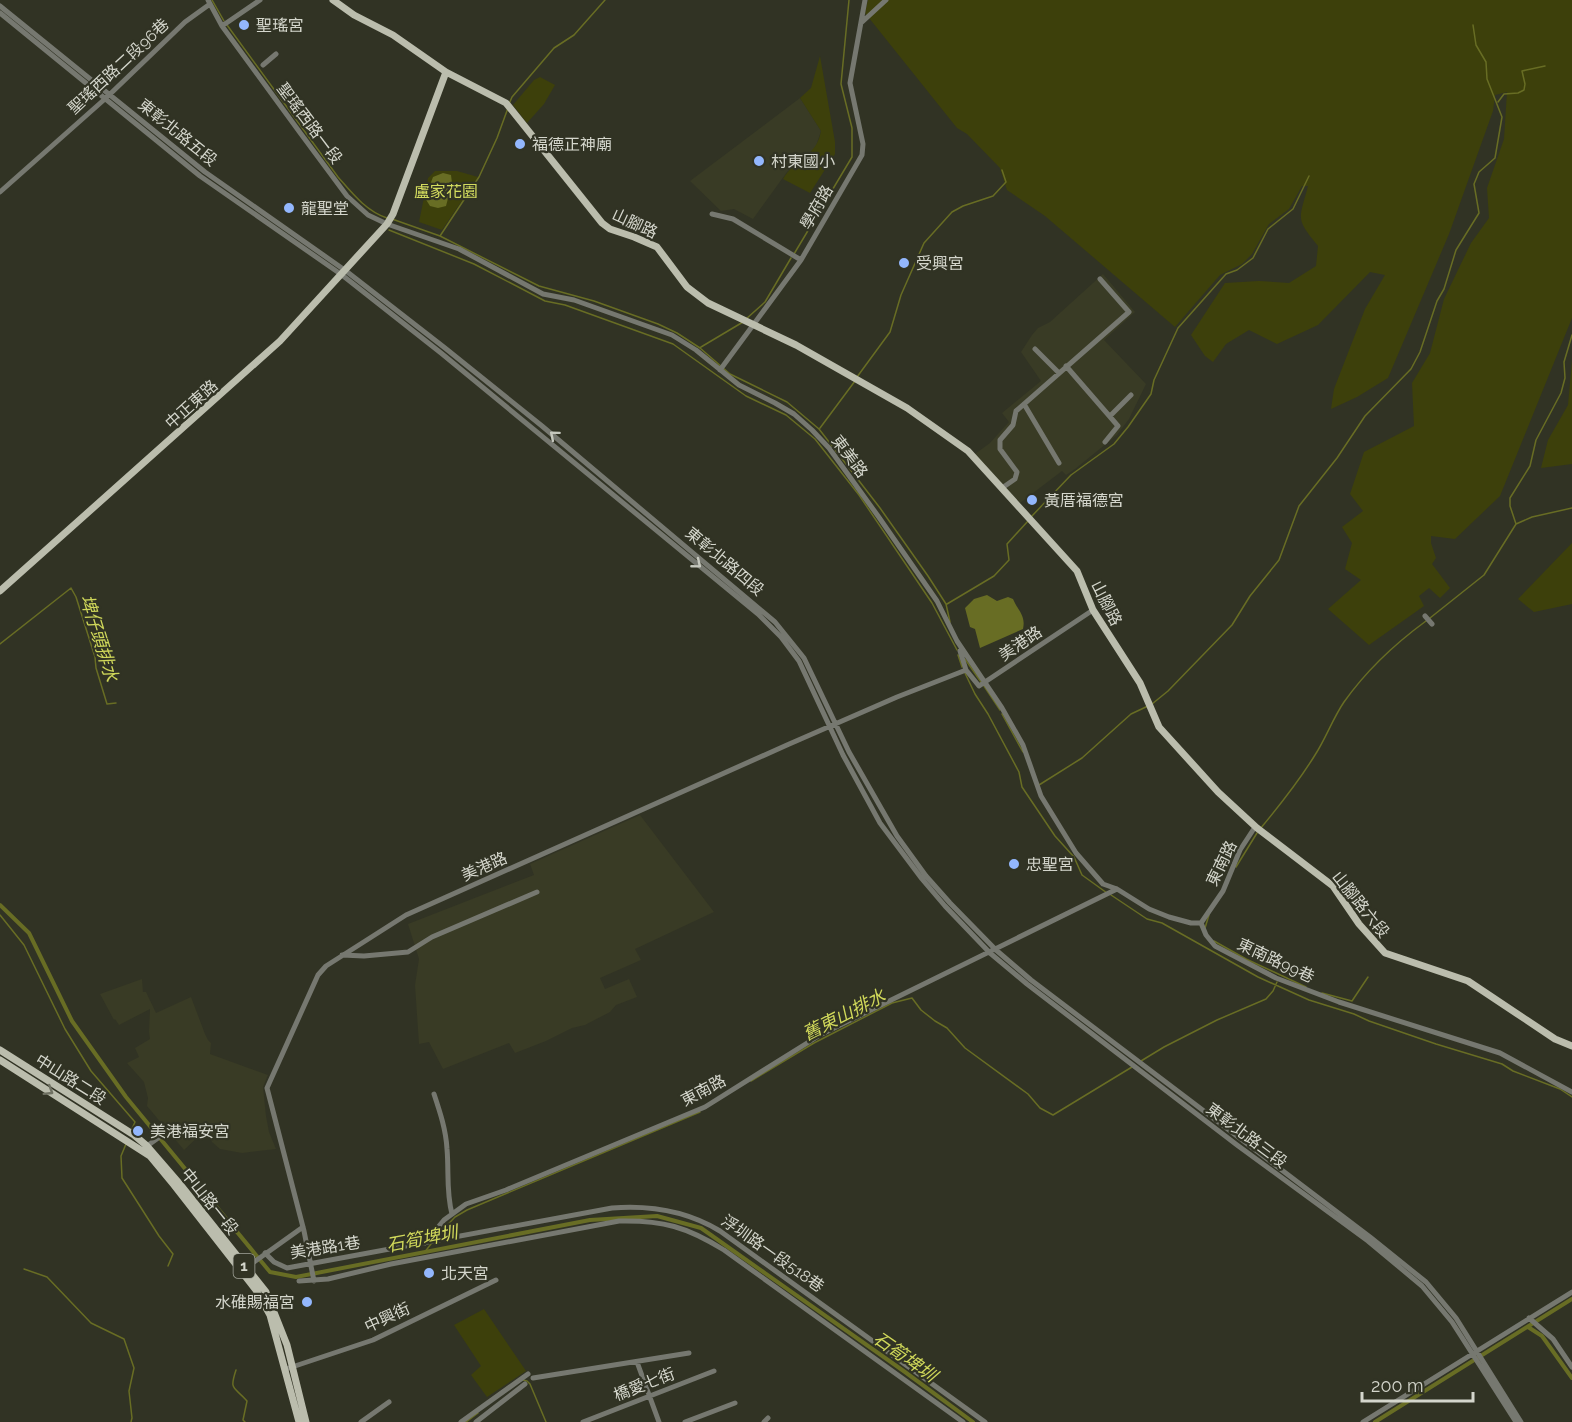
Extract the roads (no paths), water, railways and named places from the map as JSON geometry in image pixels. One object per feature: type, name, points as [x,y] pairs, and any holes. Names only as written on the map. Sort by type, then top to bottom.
[{"type":"main road","name":"山腳路","points":[[333,0],[354,15],[393,35],[446,72],[508,105],[602,223],[610,229],[657,247],[692,292],[708,303],[796,345],[907,408],[968,451],[1077,571],[1093,610],[1140,683],[1159,727],[1218,792],[1258,829]]},
{"type":"main road","name":"中正東路","points":[[0,591],[280,342],[387,224],[393,214],[446,72]]},
{"type":"main road","name":"山腳路六段","points":[[1258,829],[1333,886],[1359,924],[1384,954],[1468,981],[1555,1039],[1572,1046]]},
{"type":"main road","name":"中山路二段","points":[[0,1050],[131,1133]]},
{"type":"main road","name":"中山路二段","points":[[0,1060],[124,1139]]},
{"type":"main road","name":"中山路一段","points":[[131,1133],[147,1146],[179,1183],[266,1292],[280,1323],[299,1422]]},
{"type":"main road","name":"中山路一段","points":[[124,1139],[150,1156],[256,1290],[270,1315],[306,1422]]},
{"type":"street","points":[[222,26],[260,0]]},
{"type":"street","name":"學府路","points":[[720,370],[801,260],[862,155],[863,144],[850,83],[865,0]]},
{"type":"street","points":[[860,24],[886,0]]},
{"type":"street","name":"聖瑤西路一段","points":[[209,2],[222,26],[347,196],[368,215],[459,249],[543,294],[574,300],[672,335]]},
{"type":"street","name":"聖瑤西路二段96巷","points":[[0,192],[107,96],[184,22],[209,2]]},
{"type":"street","name":"東彰北路五段","points":[[0,6],[200,176],[344,273]]},
{"type":"street","name":"東彰北路五段","points":[[0,13],[107,96]]},
{"type":"street","points":[[263,65],[276,54]]},
{"type":"street","points":[[712,214],[733,219],[801,260]]},
{"type":"street","name":"東彰北路四段","points":[[344,273],[662,530],[781,637],[800,661],[880,823],[945,906],[993,951]]},
{"type":"street","points":[[1002,488],[1015,479],[1017,472],[1001,452],[1000,440],[1013,425],[1016,411],[1129,312],[1100,279]]},
{"type":"street","name":"東美路","points":[[672,335],[739,385],[794,414],[821,439],[937,602],[957,641]]},
{"type":"street","points":[[1035,349],[1059,373]]},
{"type":"street","points":[[1066,366],[1110,416],[1117,428],[1105,441]]},
{"type":"street","points":[[1110,416],[1131,395]]},
{"type":"street","points":[[1024,404],[1059,463]]},
{"type":"street","name":"美港路","points":[[984,683],[1093,610]]},
{"type":"street","points":[[1425,616],[1432,624]]},
{"type":"street","points":[[957,641],[964,671],[979,686],[984,683]]},
{"type":"street","points":[[957,641],[1002,708],[1023,745],[1041,796],[1076,853],[1103,884],[1117,889],[1159,913],[1191,923],[1201,923]]},
{"type":"street","name":"美港路","points":[[314,1281],[303,1227],[267,1088],[318,975],[326,966],[406,915],[832,726],[964,671]]},
{"type":"street","name":"東南路","points":[[1201,923],[1223,891],[1240,850],[1258,829]]},
{"type":"street","name":"東南路","points":[[452,1214],[466,1204],[506,1190],[705,1107],[820,1035],[1117,889]]},
{"type":"street","points":[[341,955],[364,956],[408,952],[432,937],[537,892]]},
{"type":"street","name":"東南路99巷","points":[[1201,923],[1206,935],[1215,946],[1295,987],[1500,1053],[1572,1092]]},
{"type":"street","name":"東彰北路三段","points":[[993,951],[1062,1011],[1394,1262],[1422,1286],[1480,1361]]},
{"type":"street","points":[[428,1242],[444,1220],[452,1214],[446,1181],[446,1135],[434,1094]]},
{"type":"street","points":[[147,1146],[165,1132]]},
{"type":"street","name":"浮圳路一段518巷","points":[[440,1240],[626,1207],[664,1210],[697,1218],[737,1242],[985,1422]]},
{"type":"street","points":[[299,1281],[314,1281],[391,1264],[619,1221],[649,1220],[687,1230],[724,1250],[963,1422]]},
{"type":"street","points":[[535,1223],[538,1236]]},
{"type":"street","points":[[232,1261],[243,1265],[256,1260],[303,1227]]},
{"type":"street","name":"美港路1巷","points":[[264,1254],[287,1268],[440,1240]]},
{"type":"street","name":"中興街","points":[[289,1369],[373,1340],[496,1280]]},
{"type":"street","points":[[1364,1421],[1572,1292]]},
{"type":"street","points":[[1529,1318],[1554,1339],[1572,1367]]},
{"type":"street","points":[[461,1422],[531,1376],[689,1353]]},
{"type":"street","points":[[1480,1361],[1516,1422]]},
{"type":"street","points":[[1480,1361],[1521,1422]]},
{"type":"street","points":[[637,1362],[659,1422]]},
{"type":"street","name":"橋愛七街","points":[[583,1422],[714,1371]]},
{"type":"street","points":[[476,1422],[525,1384]]},
{"type":"street","points":[[923,1394],[933,1384]]},
{"type":"street","points":[[929,1398],[939,1388]]},
{"type":"street","points":[[361,1422],[389,1402]]},
{"type":"street","points":[[685,1422],[735,1403]]},
{"type":"waterway","points":[[212,0],[224,21]]},
{"type":"waterway","points":[[509,104],[512,97],[554,48],[574,35],[605,0]]},
{"type":"waterway","points":[[794,254],[852,157],[852,128],[841,84],[849,0]]},
{"type":"waterway","points":[[227,25],[338,177],[366,206],[387,218]]},
{"type":"waterway","points":[[1152,704],[1168,691],[1232,625],[1250,596],[1279,560],[1299,506],[1337,458],[1365,416],[1411,369],[1420,352],[1456,250],[1479,213],[1474,184],[1479,172],[1495,158],[1502,117],[1487,79],[1486,62],[1476,45],[1473,25]]},
{"type":"waterway","points":[[1498,102],[1504,94],[1524,90],[1522,71],[1545,66]]},
{"type":"waterway","points":[[440,236],[479,177],[508,108]]},
{"type":"waterway","points":[[857,377],[890,332],[901,295],[924,243],[952,212],[993,196],[1006,182],[1002,170]]},
{"type":"waterway","points":[[1031,517],[1071,475],[1114,444],[1128,427],[1151,394],[1154,380],[1178,328],[1226,274],[1237,270],[1253,258],[1268,229],[1293,209],[1309,176]]},
{"type":"waterway","points":[[392,219],[440,236],[539,286],[594,301],[658,324],[700,348],[730,374],[787,402],[819,429],[880,508],[946,604],[950,622]]},
{"type":"waterway","points":[[389,230],[474,264],[545,301],[565,305],[673,344],[746,396],[786,415],[815,439],[859,495],[932,603],[957,650]]},
{"type":"waterway","points":[[746,319],[765,302],[791,258]]},
{"type":"waterway","points":[[701,347],[743,322]]},
{"type":"waterway","points":[[1516,524],[1510,498],[1530,466],[1536,440],[1561,393],[1565,378],[1564,362],[1572,335]]},
{"type":"waterway","points":[[820,428],[855,381]]},
{"type":"waterway","points":[[1430,618],[1484,575],[1516,524],[1532,517],[1572,508]]},
{"type":"waterway","points":[[947,604],[994,576],[1009,560],[1007,544],[1028,521]]},
{"type":"waterway","name":"埤仔頭排水","points":[[0,644],[71,588],[95,657],[107,704],[116,703]]},
{"type":"waterway","points":[[1260,829],[1309,765],[1340,708],[1362,679],[1382,658],[1426,621]]},
{"type":"waterway","points":[[958,655],[962,667]]},
{"type":"waterway","points":[[965,659],[981,682]]},
{"type":"waterway","points":[[964,671],[1019,772],[1022,787],[1055,836],[1074,857],[1082,875],[1107,893]]},
{"type":"waterway","points":[[984,686],[1000,710]]},
{"type":"waterway","points":[[1039,785],[1082,758],[1131,714],[1148,706]]},
{"type":"waterway","points":[[1002,714],[1023,752]]},
{"type":"waterway","points":[[1236,867],[1257,833]]},
{"type":"waterway","points":[[1111,895],[1147,919],[1162,923],[1258,977],[1309,1000],[1502,1064],[1513,1071],[1560,1089],[1572,1097]]},
{"type":"waterway","name":"舊東山排水","points":[[0,905],[29,933],[72,1021],[126,1097],[270,1272],[296,1277],[590,1220],[657,1216],[701,1228],[973,1422]]},
{"type":"waterway","points":[[0,915],[24,945],[65,1029],[91,1071],[135,1122],[131,1131]]},
{"type":"waterway","points":[[1205,928],[1209,915]]},
{"type":"waterway","points":[[1214,941],[1306,987]]},
{"type":"waterway","points":[[1322,993],[1352,1001],[1368,977]]},
{"type":"waterway","name":"舊東山排水","points":[[1141,1061],[1217,1020],[1266,999],[1277,982]]},
{"type":"waterway","name":"舊東山排水","points":[[751,1081],[814,1043],[892,1003],[912,998],[921,1010],[947,1028],[965,1048],[1028,1094],[1040,1108],[1053,1115],[1132,1067]]},
{"type":"waterway","name":"舊東山排水","points":[[436,1237],[455,1217],[467,1210],[700,1112]]},
{"type":"waterway","points":[[126,1144],[121,1156],[122,1178],[173,1254],[168,1266]]},
{"type":"waterway","name":"舊東山排水","points":[[424,1253],[431,1244]]},
{"type":"waterway","points":[[24,1269],[47,1277],[91,1323],[124,1339],[134,1368],[129,1391],[131,1422]]},
{"type":"waterway","points":[[1375,1422],[1572,1299]]},
{"type":"waterway","points":[[1528,1327],[1542,1336],[1572,1378]]},
{"type":"waterway","points":[[236,1370],[234,1388],[247,1401],[243,1420],[245,1422]]},
{"type":"waterway","points":[[523,1380],[530,1384],[546,1422]]},
{"type":"waterway","points":[[466,1422],[478,1413]]},
{"type":"place","name":"聖瑤宮","points":[[244,25]]},
{"type":"place","name":"福德正神廟","points":[[520,144]]},
{"type":"place","name":"村東國小","points":[[759,161]]},
{"type":"place","name":"龍聖堂","points":[[289,208]]},
{"type":"place","name":"受興宮","points":[[904,263]]},
{"type":"place","name":"黃厝福德宮","points":[[1032,500]]},
{"type":"place","name":"忠聖宮","points":[[1014,864]]},
{"type":"place","name":"美港福安宮","points":[[138,1131]]},
{"type":"place","name":"北天宮","points":[[429,1273]]},
{"type":"place","name":"水碓賜福宮","points":[[307,1302]]},
{"type":"park label","name":"盧家花園","points":[[446,191]]},
{"type":"water label","name":"石筍埤圳","points":[[422,1239]]},
{"type":"water label","name":"石筍埤圳","points":[[905,1357]]}]
